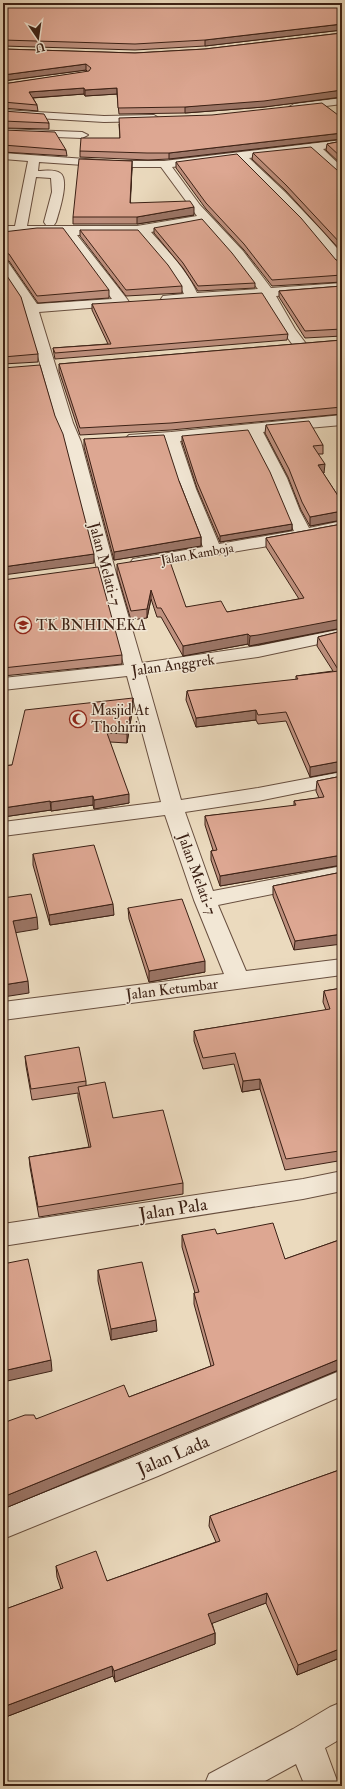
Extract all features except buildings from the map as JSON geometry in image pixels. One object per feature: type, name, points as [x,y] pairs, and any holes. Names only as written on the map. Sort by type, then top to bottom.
[{"type":"street","points":[[284,108],[342,100]]},
{"type":"street","points":[[330,102],[342,110]]},
{"type":"street","points":[[3,113],[104,119],[162,118]]},
{"type":"street","points":[[3,132],[82,135]]},
{"type":"street","points":[[3,156],[113,164],[164,164],[342,143]]},
{"type":"street","points":[[314,147],[342,173]]},
{"type":"street","points":[[240,156],[285,198],[325,241],[342,263]]},
{"type":"street","points":[[21,226],[34,159]]},
{"type":"street","points":[[164,164],[205,218],[238,254],[267,292],[289,330],[307,344],[285,346]]},
{"type":"street","points":[[31,174],[53,174],[56,176],[58,192],[50,222]]},
{"type":"street","points":[[21,226],[69,232],[205,218]]},
{"type":"street","points":[[3,230],[50,222],[136,226],[171,262],[184,280],[192,297]]},
{"type":"street","points":[[69,232],[120,302]]},
{"type":"street","name":"Jalan Melati-7","points":[[3,265],[8,275],[30,304],[65,423],[80,442],[98,569],[135,670],[172,808],[205,900],[238,981]]},
{"type":"street","points":[[158,300],[342,287]]},
{"type":"street","points":[[31,309],[136,301]]},
{"type":"street","points":[[33,367],[63,364]]},
{"type":"street","points":[[117,439],[254,429],[342,420]]},
{"type":"street","points":[[254,429],[279,478],[292,511],[304,534]]},
{"type":"street","points":[[171,436],[188,488],[213,551]]},
{"type":"street","name":"Jalan Kamboja","points":[[98,569],[213,551],[342,526]]},
{"type":"street","name":"Jalan Anggrek","points":[[3,684],[135,670],[230,657],[301,644],[342,634]]},
{"type":"street","points":[[3,829],[172,808],[280,791],[342,778]]},
{"type":"street","points":[[205,900],[342,874]]},
{"type":"street","name":"Jalan Ketumbar","points":[[3,1011],[342,967]]},
{"type":"street","name":"Jalan Pala","points":[[3,1235],[303,1189],[342,1181]]},
{"type":"street","name":"Jalan Lada","points":[[3,1524],[154,1463],[342,1383]]},
{"type":"street","points":[[221,1786],[305,1741],[342,1719]]},
{"type":"street","points":[[305,1741],[322,1786]]},
{"type":"place","name":"TK BNHINEKA","points":[[23,625]]},
{"type":"place","name":"Masjid At Thohirin","points":[[78,719]]}]
